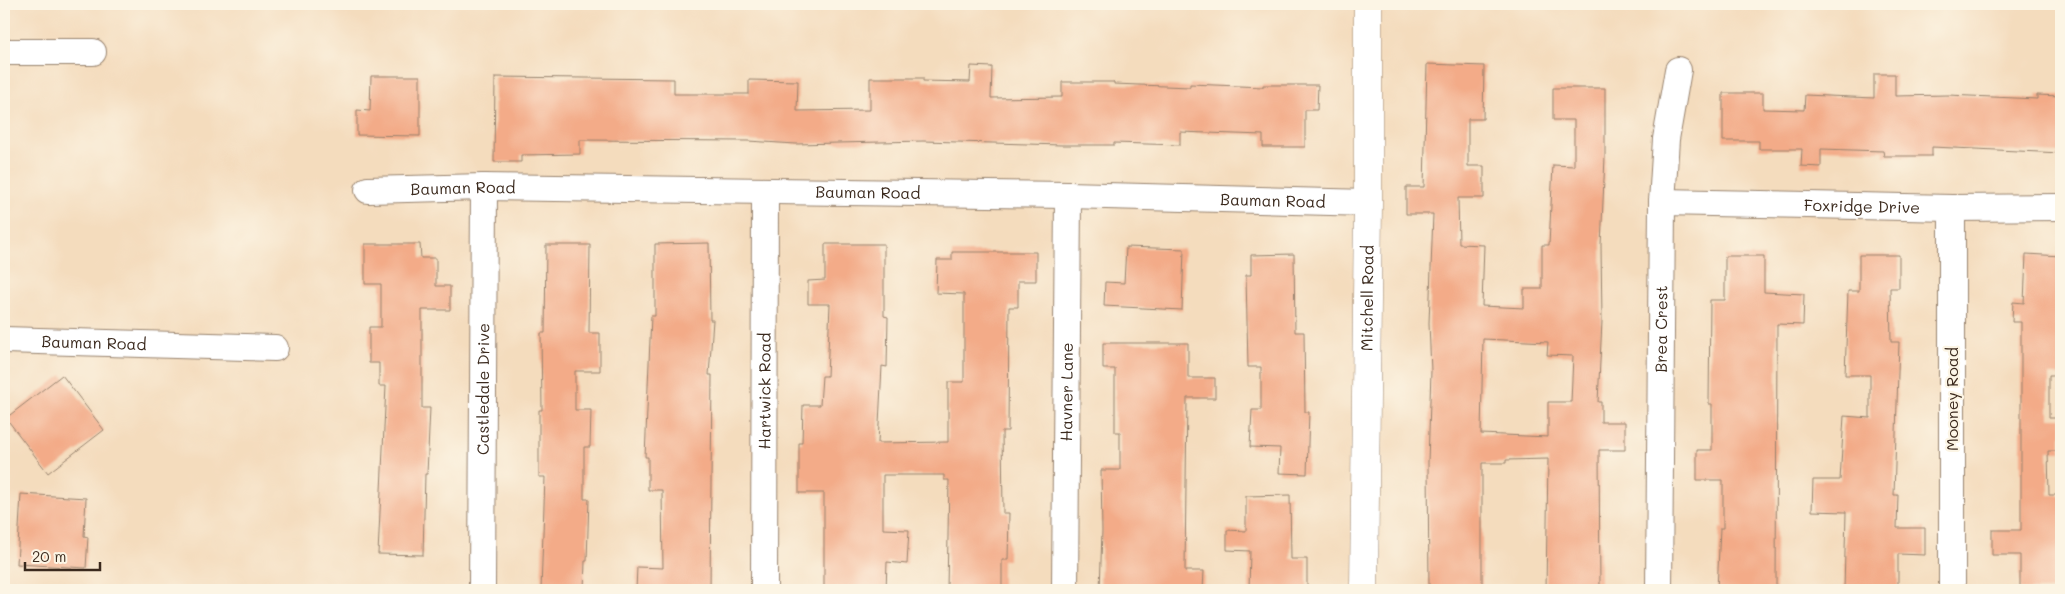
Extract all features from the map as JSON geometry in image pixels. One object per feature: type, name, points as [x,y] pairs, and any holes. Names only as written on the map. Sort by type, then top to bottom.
[{"type":"street","name":"Mitchell Road","points":[[1364,590],[1368,4]]},
{"type":"street","points":[[4,52],[93,52]]},
{"type":"street","name":"Brea Crest","points":[[1659,590],[1662,202],[1666,139],[1678,70]]},
{"type":"street","name":"Bauman Road","points":[[368,190],[484,187],[1068,195],[1368,203]]},
{"type":"street","name":"Castledale Drive","points":[[482,590],[484,187]]},
{"type":"street","name":"Hartwick Road","points":[[764,590],[765,191]]},
{"type":"street","name":"Havner Lane","points":[[1065,590],[1068,195]]},
{"type":"street","name":"Foxridge Drive","points":[[1662,202],[1952,208],[2061,207]]},
{"type":"street","name":"Mooney Road","points":[[1952,208],[1952,590]]},
{"type":"street","name":"Bauman Road","points":[[4,340],[274,348]]},
{"type":"building","points":[[1427,64],[1484,66],[1483,119],[1468,119],[1468,166],[1484,166],[1484,198],[1458,198],[1459,244],[1484,245],[1482,306],[1524,308],[1524,289],[1542,289],[1542,245],[1549,245],[1553,165],[1574,166],[1574,120],[1553,120],[1553,88],[1605,88],[1605,157],[1601,245],[1602,321],[1598,402],[1601,402],[1601,422],[1625,422],[1625,450],[1599,450],[1600,590],[1546,590],[1548,459],[1506,460],[1506,463],[1482,463],[1482,590],[1429,590],[1428,462],[1431,371],[1429,323],[1433,214],[1406,214],[1406,187],[1424,187]],"holes":[[[1483,339],[1548,342],[1547,355],[1573,356],[1571,402],[1548,402],[1548,437],[1481,434]]]},
{"type":"building","points":[[971,66],[992,67],[991,98],[1062,97],[1062,82],[1114,82],[1114,84],[1190,87],[1190,84],[1263,87],[1263,85],[1318,85],[1317,110],[1305,110],[1305,147],[1263,147],[1263,135],[1180,132],[1180,145],[1114,143],[1114,145],[1062,145],[923,141],[796,144],[748,141],[580,140],[580,154],[521,155],[521,162],[494,162],[495,77],[674,79],[674,94],[749,94],[749,80],[798,81],[797,111],[870,110],[870,78],[923,78],[923,81],[970,82]]},
{"type":"building","points":[[1874,74],[1895,74],[1895,96],[1948,95],[2037,99],[2037,95],[2061,96],[2061,153],[1932,147],[1932,156],[1884,156],[1883,151],[1821,149],[1821,167],[1801,166],[1802,149],[1759,149],[1759,141],[1723,141],[1723,93],[1763,93],[1763,109],[1804,110],[1805,95],[1874,98]]},
{"type":"building","points":[[371,76],[420,76],[420,136],[357,135],[357,110],[370,111]]},
{"type":"building","points":[[709,243],[710,320],[713,320],[709,375],[712,375],[710,590],[636,590],[637,567],[663,568],[662,490],[648,490],[648,457],[645,457],[651,316],[655,316],[655,244]]},
{"type":"building","points":[[365,244],[420,244],[421,258],[436,258],[436,286],[450,286],[450,310],[422,310],[422,408],[430,408],[427,474],[425,474],[423,555],[378,554],[386,386],[379,386],[379,363],[369,363],[369,327],[381,327],[381,284],[365,284]]},
{"type":"building","points":[[825,244],[884,244],[884,316],[888,317],[887,367],[882,366],[878,443],[948,442],[948,382],[964,382],[964,294],[936,293],[937,260],[952,260],[952,252],[1036,252],[1036,281],[1018,281],[1018,307],[1009,307],[1008,431],[1002,431],[1003,513],[1009,513],[1008,560],[1002,560],[1002,590],[947,590],[949,480],[944,480],[944,475],[883,475],[883,529],[909,530],[907,564],[887,562],[886,590],[824,590],[824,493],[799,493],[799,443],[802,443],[803,405],[820,405],[822,376],[827,376],[830,304],[808,304],[808,281],[825,280]]},
{"type":"building","points":[[546,245],[590,245],[589,333],[600,333],[600,371],[575,371],[575,410],[591,410],[590,447],[584,447],[584,499],[589,499],[584,590],[541,590],[545,477],[539,477],[539,410],[542,410],[541,333],[545,333]]},
{"type":"building","points":[[1126,247],[1184,249],[1182,310],[1104,306],[1105,282],[1124,283]]},
{"type":"building","points":[[1294,254],[1295,332],[1304,332],[1305,412],[1309,412],[1307,474],[1279,473],[1280,448],[1250,447],[1252,410],[1261,410],[1261,367],[1248,367],[1246,275],[1251,275],[1251,255]]},
{"type":"building","points":[[2026,254],[2061,256],[2061,375],[2049,375],[2049,418],[2061,418],[2061,451],[2048,451],[2049,495],[2061,495],[2061,590],[2020,590],[2020,555],[1992,555],[1992,530],[2021,530],[2021,322],[2012,322],[2013,302],[2024,303]]},
{"type":"building","points":[[1859,255],[1899,255],[1899,288],[1890,288],[1891,342],[1899,342],[1894,495],[1898,495],[1897,528],[1925,528],[1925,555],[1898,554],[1898,590],[1844,590],[1846,512],[1812,511],[1813,480],[1840,480],[1844,416],[1870,418],[1870,375],[1845,375],[1848,291],[1859,291]]},
{"type":"building","points":[[1725,256],[1764,256],[1764,292],[1804,294],[1803,325],[1777,324],[1776,590],[1717,590],[1720,528],[1723,528],[1723,480],[1697,480],[1697,450],[1712,450],[1712,404],[1709,404],[1710,300],[1725,300]]},
{"type":"building","points":[[1103,343],[1188,343],[1188,378],[1215,378],[1215,398],[1187,398],[1185,571],[1204,571],[1203,590],[1100,590],[1102,531],[1101,470],[1120,470],[1120,432],[1115,432],[1115,369],[1103,369]]},
{"type":"building","points":[[62,375],[104,430],[48,473],[6,418]]},
{"type":"building","points":[[21,494],[86,498],[84,536],[88,537],[86,568],[17,564]]},
{"type":"building","points":[[1290,495],[1291,559],[1307,559],[1307,590],[1249,590],[1250,551],[1227,550],[1227,530],[1246,531],[1246,496]]}]
